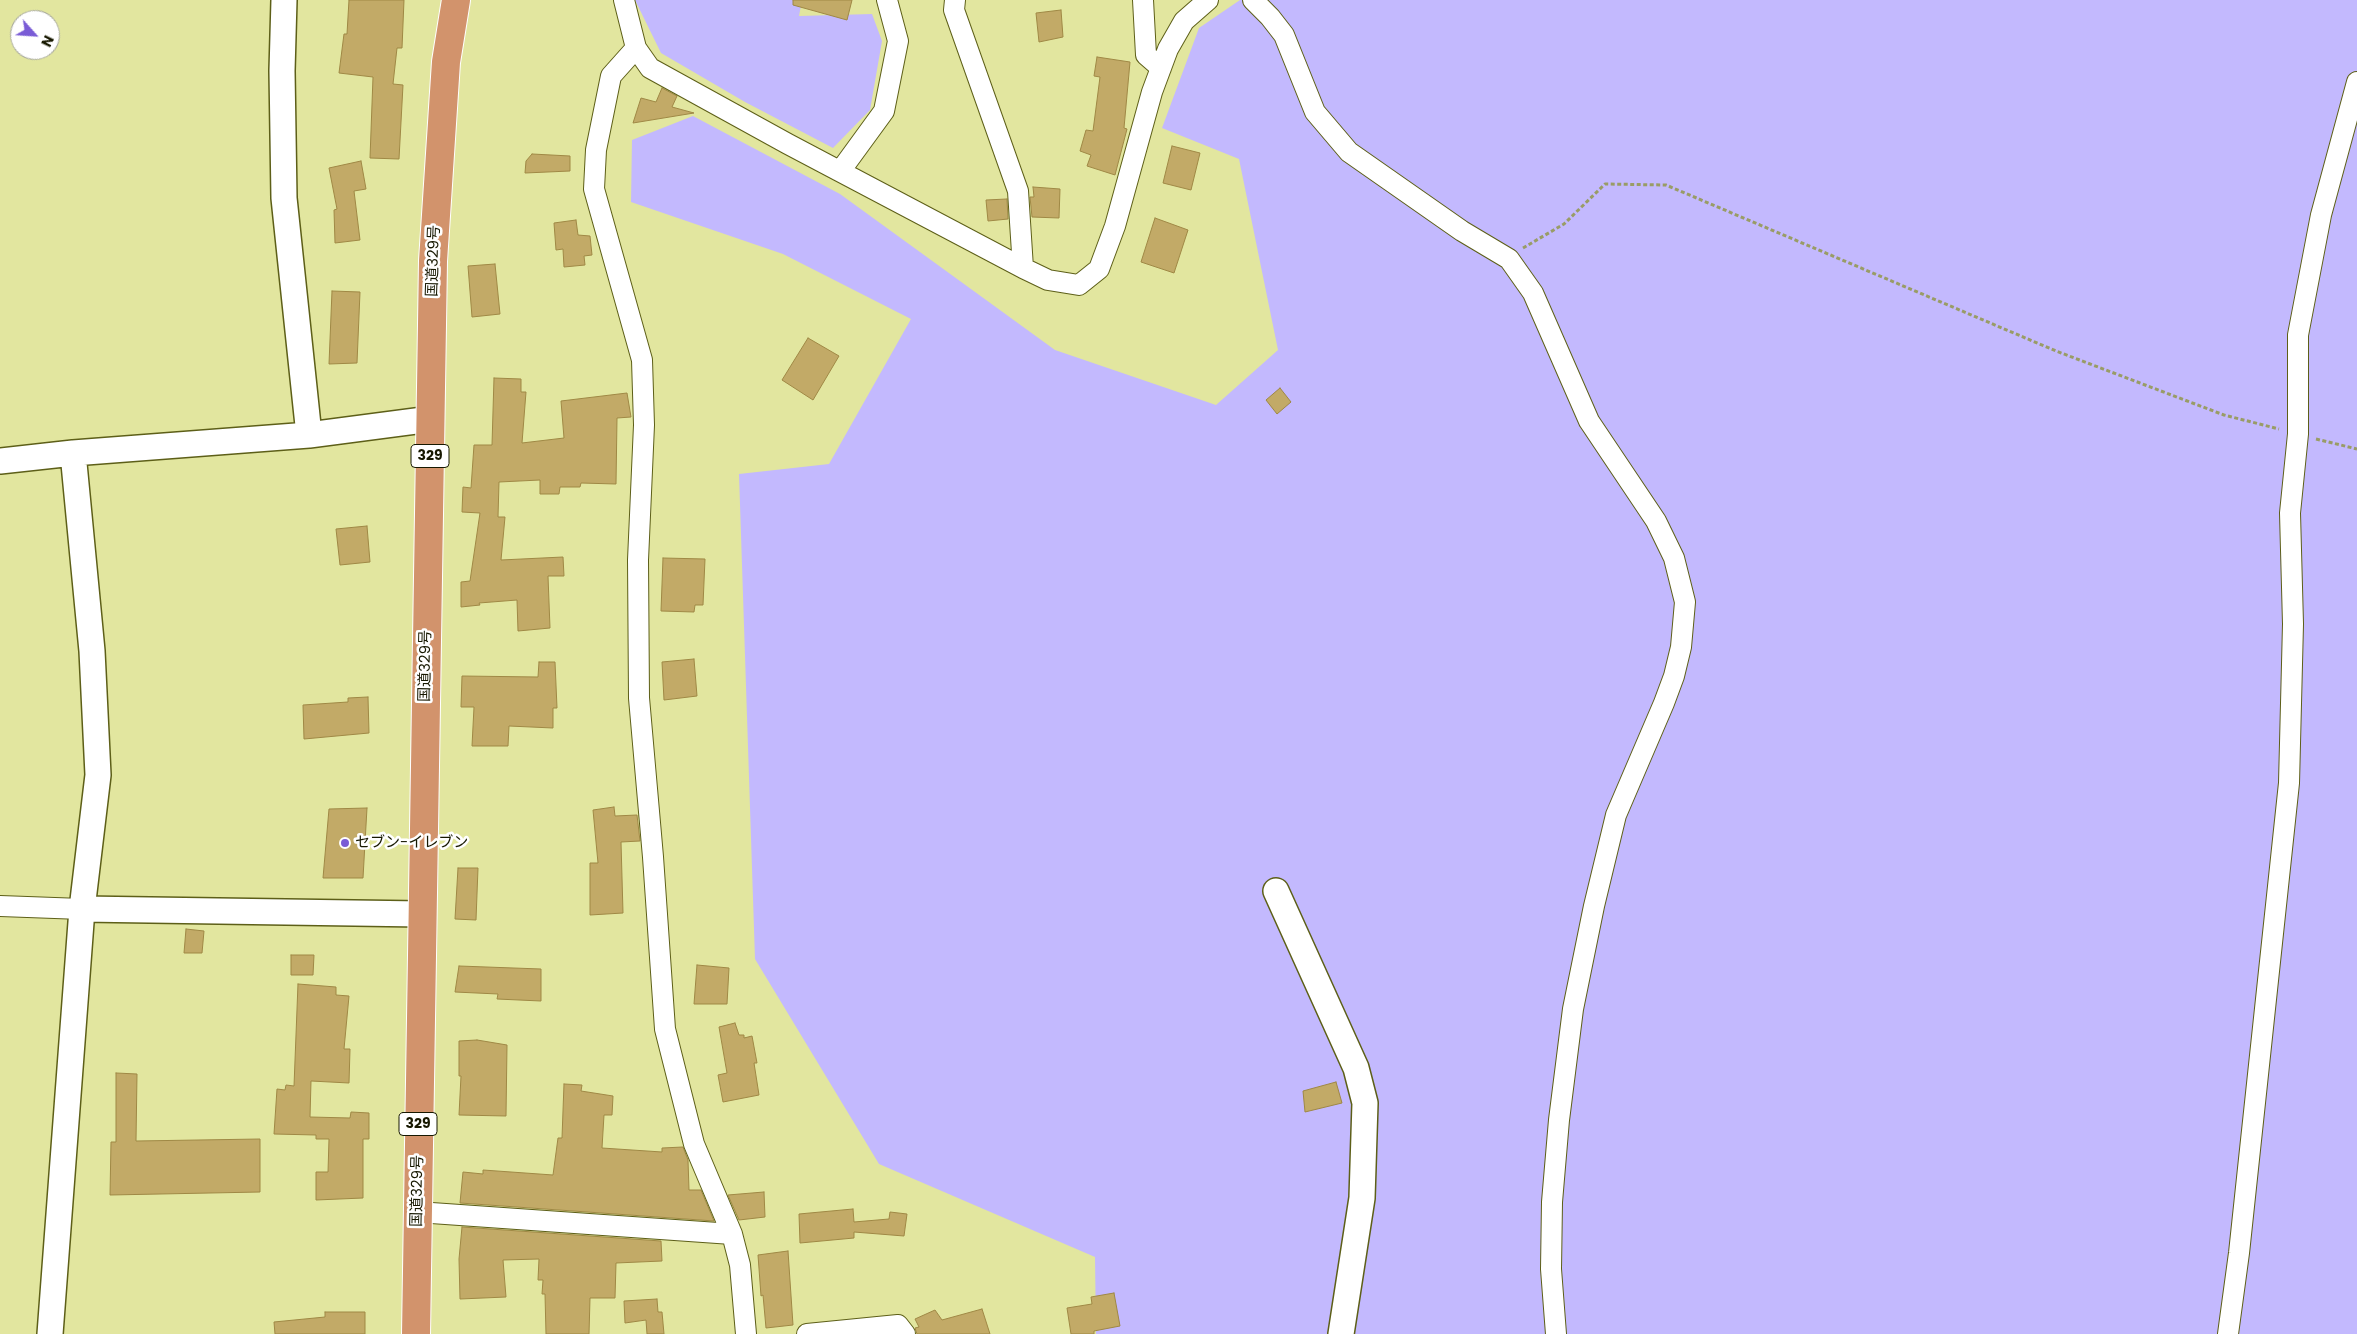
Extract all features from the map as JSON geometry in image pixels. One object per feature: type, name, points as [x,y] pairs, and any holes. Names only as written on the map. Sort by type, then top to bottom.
[{"type":"highway","name":"国道329号","points":[[416,1334],[433,261],[438,153],[446,62],[456,0]]},
{"type":"street","points":[[284,0],[282,71],[284,198],[309,435]]},
{"type":"street","points":[[624,0],[636,48],[650,68],[788,144],[841,170],[1023,268],[1048,280],[1079,285],[1099,269],[1115,226],[1152,92],[1168,49],[1184,21],[1208,0]]},
{"type":"street","points":[[841,170],[884,111],[898,41],[887,0]]},
{"type":"street","points":[[954,0],[954,10],[1018,191],[1023,268]]},
{"type":"street","points":[[1143,0],[1146,56],[1161,68]]},
{"type":"street","points":[[1253,0],[1270,16],[1284,35],[1315,112],[1349,152],[1462,230],[1509,259],[1533,293],[1589,421],[1656,521],[1674,558],[1684,602],[1681,647],[1674,676],[1616,815],[1594,906],[1573,1010],[1565,1065],[1552,1202],[1551,1269],[1556,1334]]},
{"type":"street","points":[[636,48],[611,76],[596,150],[594,189],[642,360],[644,425],[638,560],[639,698],[665,1029],[694,1144],[732,1234],[740,1265],[746,1334]]},
{"type":"street","points":[[2228,1334],[2239,1253],[2289,784],[2293,624],[2290,513],[2298,434],[2298,336],[2321,216],[2357,82]]},
{"type":"street","points":[[0,461],[73,453],[309,435],[431,420]]},
{"type":"street","points":[[50,1334],[82,908],[98,775],[92,651],[73,453]]},
{"type":"street","points":[[1276,891],[1356,1068],[1365,1102],[1362,1198],[1341,1334]]},
{"type":"street","points":[[0,906],[422,914]]},
{"type":"street","points":[[417,1212],[732,1234]]},
{"type":"street","points":[[807,1334],[898,1325],[905,1334]]},
{"type":"path","points":[[1509,259],[1528,244],[1564,224],[1605,184],[1666,185],[2056,351],[2224,415],[2357,449]]},
{"type":"shaded area","points":[[635,0],[802,0],[799,16],[872,14],[882,41],[870,110],[833,148],[745,102],[661,53]]},
{"type":"shaded area","points":[[1240,0],[2357,0],[2357,1334],[1096,1334],[1095,1257],[879,1164],[755,959],[739,474],[829,464],[911,319],[783,254],[631,202],[632,140],[693,116],[840,194],[1055,350],[1216,405],[1278,350],[1239,159],[1162,128],[1199,28]]},
{"type":"building","points":[[349,0],[404,0],[402,48],[397,48],[393,84],[403,85],[399,159],[370,158],[373,77],[339,73],[344,34],[347,34]]},
{"type":"building","points":[[793,0],[852,0],[847,20],[793,5]]},
{"type":"building","points":[[1061,10],[1063,37],[1039,42],[1036,13]]},
{"type":"building","points":[[1097,57],[1130,62],[1124,128],[1127,129],[1115,175],[1087,166],[1091,155],[1080,151],[1086,130],[1093,131],[1100,77],[1094,76]]},
{"type":"building","points":[[662,88],[677,96],[672,107],[694,113],[633,123],[641,98],[656,102]]},
{"type":"building","points":[[1172,146],[1200,153],[1191,190],[1163,183]]},
{"type":"building","points":[[532,154],[570,156],[570,171],[525,173],[526,161]]},
{"type":"building","points":[[361,161],[366,189],[354,191],[360,240],[335,243],[334,210],[337,209],[329,168]]},
{"type":"building","points":[[1033,187],[1060,189],[1059,218],[1032,217],[1030,197],[1034,197]]},
{"type":"building","points":[[1007,199],[1008,219],[988,221],[986,200]]},
{"type":"building","points":[[1155,218],[1188,230],[1174,273],[1141,262]]},
{"type":"building","points":[[576,220],[578,235],[590,236],[592,255],[584,256],[585,265],[564,267],[563,249],[556,250],[554,223]]},
{"type":"building","points":[[495,264],[500,314],[472,317],[468,266]]},
{"type":"building","points":[[332,291],[360,292],[357,363],[329,364]]},
{"type":"building","points":[[808,338],[839,356],[813,400],[782,380]]},
{"type":"building","points":[[494,378],[521,379],[521,392],[526,392],[522,443],[564,438],[561,401],[627,393],[631,417],[617,418],[616,484],[581,483],[580,487],[560,487],[559,494],[540,494],[540,480],[499,482],[498,517],[505,517],[501,560],[563,557],[564,576],[548,576],[550,628],[518,631],[517,600],[479,603],[480,605],[461,607],[461,582],[470,581],[480,513],[462,512],[463,487],[471,488],[474,445],[492,445]]},
{"type":"building","points":[[1280,388],[1291,402],[1277,414],[1266,400]]},
{"type":"building","points":[[367,526],[370,562],[340,565],[336,529]]},
{"type":"building","points":[[663,558],[705,559],[703,605],[695,605],[694,612],[661,611]]},
{"type":"building","points":[[694,659],[697,696],[664,700],[662,662]]},
{"type":"building","points":[[539,662],[555,662],[557,708],[553,708],[553,728],[509,726],[508,746],[472,746],[474,707],[461,707],[462,676],[538,677]]},
{"type":"building","points":[[368,697],[369,733],[304,739],[303,705],[348,702],[348,698]]},
{"type":"building","points":[[614,807],[615,816],[637,815],[640,841],[621,842],[623,913],[590,915],[590,863],[598,863],[593,810]]},
{"type":"building","name":"セブン-イレブン","points":[[367,808],[363,878],[323,878],[329,809]]},
{"type":"building","points":[[458,868],[478,868],[476,920],[455,919]]},
{"type":"building","points":[[186,929],[204,931],[202,953],[184,953]]},
{"type":"building","points":[[291,955],[314,955],[313,975],[291,975]]},
{"type":"building","points":[[697,965],[729,968],[727,1004],[694,1004]]},
{"type":"building","points":[[459,966],[541,969],[541,1001],[497,999],[498,994],[455,992]]},
{"type":"building","points":[[298,984],[336,987],[336,995],[349,996],[344,1049],[350,1049],[349,1083],[311,1081],[310,1117],[350,1118],[351,1112],[369,1113],[369,1139],[363,1139],[363,1198],[316,1200],[316,1172],[328,1172],[329,1139],[316,1139],[316,1135],[274,1134],[277,1089],[285,1090],[286,1085],[294,1086]]},
{"type":"building","points":[[735,1023],[739,1035],[744,1035],[744,1038],[752,1036],[757,1063],[754,1063],[759,1095],[723,1102],[718,1075],[727,1073],[719,1027]]},
{"type":"building","points":[[477,1040],[507,1045],[506,1116],[459,1115],[461,1076],[459,1076],[459,1041]]},
{"type":"building","points":[[116,1073],[137,1074],[136,1141],[260,1139],[260,1192],[110,1195],[111,1142],[116,1142]]},
{"type":"building","points":[[1336,1082],[1342,1103],[1305,1112],[1303,1091]]},
{"type":"building","points":[[564,1084],[582,1085],[581,1091],[613,1096],[612,1115],[604,1115],[602,1148],[662,1152],[662,1148],[683,1147],[688,1160],[689,1190],[701,1190],[714,1221],[460,1203],[463,1172],[483,1174],[483,1170],[553,1175],[558,1138],[562,1138]]},
{"type":"building","points":[[764,1192],[765,1217],[739,1220],[728,1195]]},
{"type":"building","points":[[853,1209],[854,1222],[889,1219],[890,1212],[907,1214],[904,1236],[854,1232],[854,1238],[800,1243],[799,1214]]},
{"type":"building","points":[[462,1227],[661,1241],[662,1261],[616,1263],[615,1298],[590,1298],[589,1334],[546,1334],[545,1294],[542,1294],[543,1280],[538,1280],[539,1259],[503,1260],[506,1297],[460,1299],[459,1259]]},
{"type":"building","points":[[788,1251],[793,1325],[766,1328],[758,1255]]},
{"type":"building","points":[[1114,1293],[1120,1326],[1094,1331],[1094,1334],[1071,1334],[1067,1308],[1092,1304],[1091,1297]]},
{"type":"building","points":[[657,1299],[658,1312],[662,1312],[664,1334],[647,1334],[646,1320],[625,1323],[624,1301]]},
{"type":"building","points":[[982,1309],[990,1334],[917,1334],[915,1328],[919,1327],[915,1319],[935,1310],[942,1320]]},
{"type":"building","points":[[325,1312],[365,1312],[365,1334],[275,1334],[274,1322],[325,1317]]},
{"type":"place","name":"セブン-イレブン","points":[[345,843]]}]
